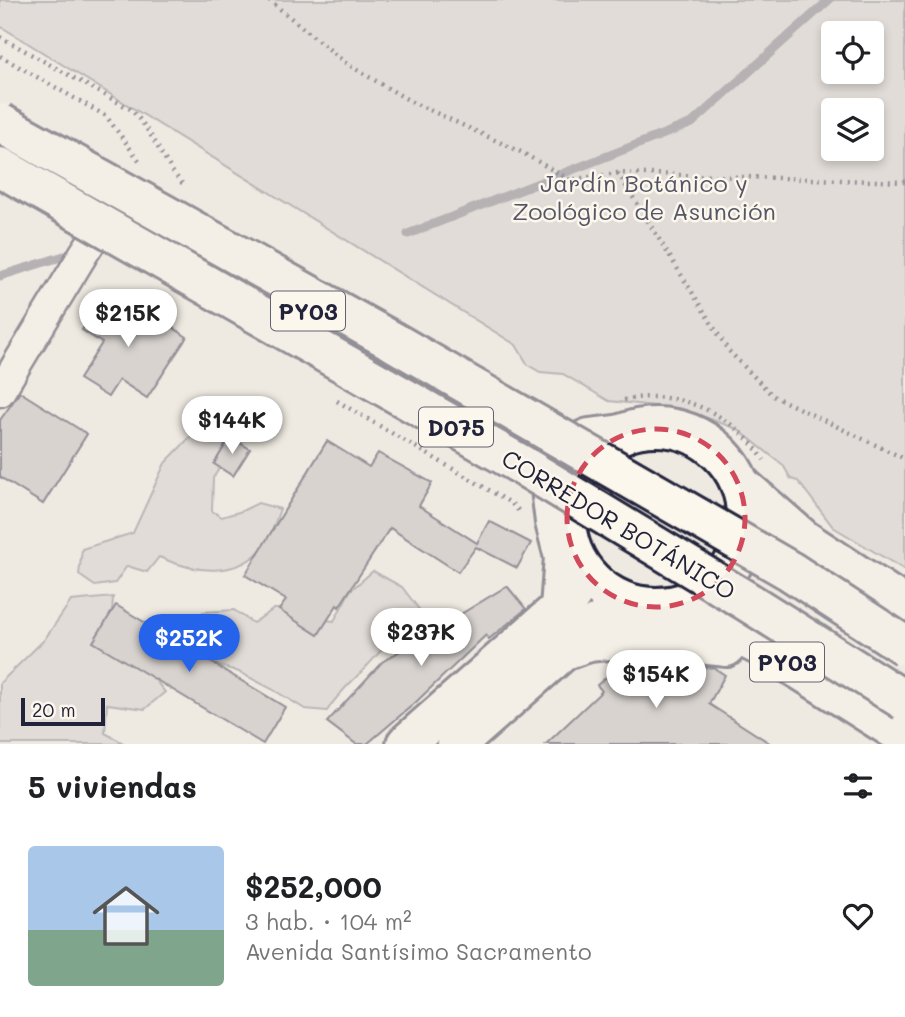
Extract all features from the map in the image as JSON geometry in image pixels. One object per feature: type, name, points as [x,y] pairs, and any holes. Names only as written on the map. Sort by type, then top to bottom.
[{"type":"main road","name":"CORREDOR BOTÁNICO","points":[[0,123],[391,341],[790,571],[905,646]]},
{"type":"main road","name":"PY03","points":[[0,139],[554,449],[571,446],[589,438],[623,416]]},
{"type":"main road","name":"PY03","points":[[0,155],[548,464],[554,529],[585,573],[603,590],[625,602],[654,607],[737,635],[770,651],[905,736]]},
{"type":"main road","name":"CORREDOR BOTÁNICO","points":[[0,167],[520,464],[905,701]]},
{"type":"main road","name":"PY03","points":[[623,416],[646,428],[670,428],[693,435],[714,447],[730,464],[753,472],[804,540],[905,606]]},
{"type":"main road","name":"PY03","points":[[554,529],[567,504],[573,482],[585,461],[602,445],[623,416]]},
{"type":"main road","name":"PY03","points":[[654,607],[688,602],[713,588],[732,568],[744,542],[753,472]]},
{"type":"main road","points":[[406,744],[573,593],[575,586],[554,529]]},
{"type":"main road","points":[[457,744],[587,630],[604,620],[654,607]]},
{"type":"main road","points":[[559,653],[588,642],[623,640],[663,640],[770,651]]},
{"type":"street","points":[[0,392],[109,215]]},
{"type":"path","points":[[269,0],[347,64],[410,102],[521,152],[570,180],[617,173],[905,182]]},
{"type":"path","points":[[0,37],[130,109],[144,122],[173,173],[184,186],[193,191]]},
{"type":"path","points":[[0,56],[106,116],[143,166]]},
{"type":"path","points":[[617,173],[728,350],[773,396],[905,459]]},
{"type":"path","points":[[623,416],[641,396],[679,398],[708,410],[726,421],[754,445],[753,472]]},
{"type":"path","points":[[335,399],[554,529]]},
{"type":"path","points":[[623,416],[665,410],[702,421],[727,439],[753,472]]},
{"type":"highlighted area","points":[[646,428],[693,434],[714,447],[742,486],[747,513],[732,567],[713,588],[688,602],[660,608],[625,602],[603,590],[573,552],[566,527],[573,482],[585,461],[623,434]]},
{"type":"green space","name":"Jardín Botánico y Zoológico de Asunción","points":[[0,0],[905,0],[905,570],[833,527],[798,481],[791,479],[783,465],[737,429],[683,409],[609,401],[563,374],[540,372],[528,365],[516,345],[0,26]]},
{"type":"green space","points":[[215,424],[231,433],[232,449],[213,478],[212,511],[222,517],[258,503],[280,509],[268,540],[258,553],[246,562],[218,570],[188,567],[159,557],[147,572],[127,566],[115,583],[95,586],[79,575],[82,549],[133,533],[165,463],[200,427]]},
{"type":"green space","points":[[373,571],[402,587],[421,612],[392,638],[327,711],[305,709],[239,672],[202,660],[191,633],[203,612],[234,610],[253,623],[274,609],[295,609],[315,619],[334,621],[350,591]]},
{"type":"green space","points":[[113,597],[110,648],[152,676],[165,692],[145,709],[107,704],[105,733],[125,744],[0,744],[0,683],[44,640],[71,601]]},
{"type":"building","points":[[106,293],[160,327],[163,321],[187,337],[147,398],[119,380],[108,397],[79,379],[102,343],[82,330]]},
{"type":"building","points":[[20,392],[87,434],[43,504],[0,477],[0,420]]},
{"type":"building","points":[[230,437],[250,449],[233,476],[214,464]]},
{"type":"building","points":[[327,441],[369,467],[378,453],[432,483],[419,506],[477,543],[489,521],[531,543],[517,568],[476,547],[458,572],[390,528],[318,635],[279,610],[286,600],[245,575]]},
{"type":"building","points":[[507,586],[526,609],[489,639],[486,635],[415,703],[367,744],[356,744],[327,722],[382,662]]},
{"type":"building","points":[[116,605],[285,707],[263,744],[93,642]]},
{"type":"building","points":[[625,661],[657,662],[668,673],[714,668],[725,675],[709,704],[771,744],[546,744],[602,691],[597,685]]},
{"type":"waterway","points":[[408,234],[692,123],[829,0]]},
{"type":"waterway","points":[[0,276],[64,256]]}]
